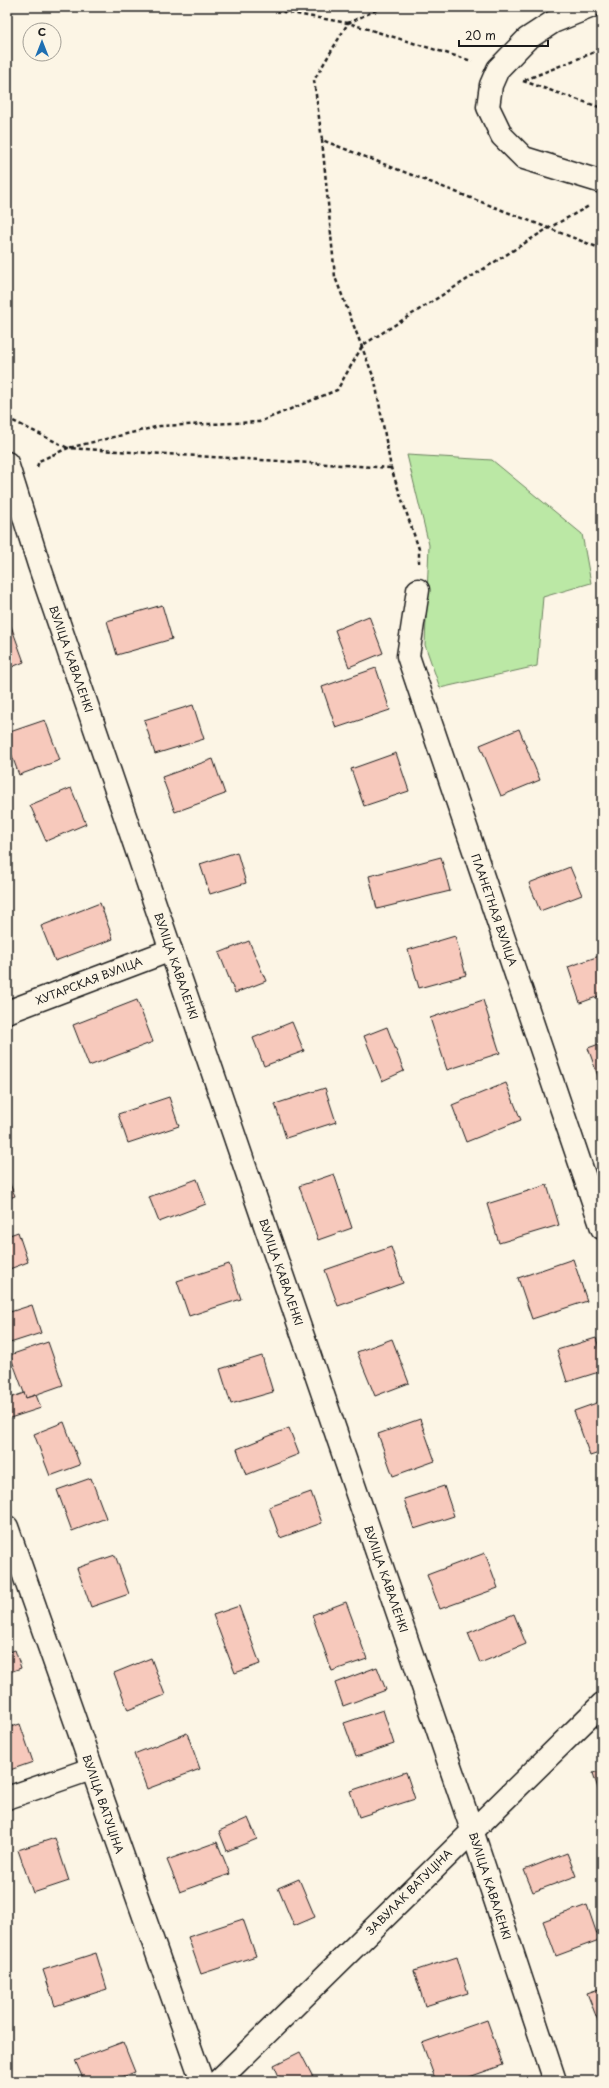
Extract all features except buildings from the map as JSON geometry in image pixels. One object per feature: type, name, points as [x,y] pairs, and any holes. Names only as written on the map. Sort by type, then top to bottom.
[{"type":"street","points":[[590,7],[553,22],[527,39],[498,69],[491,85],[488,107],[502,136],[524,158],[602,182]]},
{"type":"street","name":"ВУЛІЦА КАВАЛЕНКІ","points":[[7,463],[39,566],[472,1830],[555,2081]]},
{"type":"street","name":"ПЛАНЕТНАЯ ВУЛІЦА","points":[[418,590],[408,656],[602,1228]]},
{"type":"street","name":"ХУТАРСКАЯ ВУЛІЦА","points":[[7,1012],[171,950]]},
{"type":"street","name":"ВУЛІЦА ВАТУЦІНА","points":[[7,1527],[202,2081]]},
{"type":"street","name":"ЗАВУЛАК ВАТУЦІНА","points":[[218,2081],[602,1704]]},
{"type":"street","points":[[7,1798],[91,1769]]},
{"type":"path","points":[[255,7],[348,24]]},
{"type":"path","points":[[383,7],[348,24],[314,80],[322,140],[335,277],[363,345],[375,381],[391,468],[419,549],[418,590]]},
{"type":"path","points":[[523,81],[602,49]]},
{"type":"path","points":[[322,140],[602,249]]},
{"type":"path","points":[[37,468],[39,461],[68,448],[160,426],[259,422],[337,390],[363,345],[547,228],[595,203]]},
{"type":"path","points":[[7,418],[68,448],[391,468]]},
{"type":"green space","points":[[407,455],[492,460],[582,534],[591,583],[543,597],[537,666],[440,688],[425,645],[429,545]]}]
